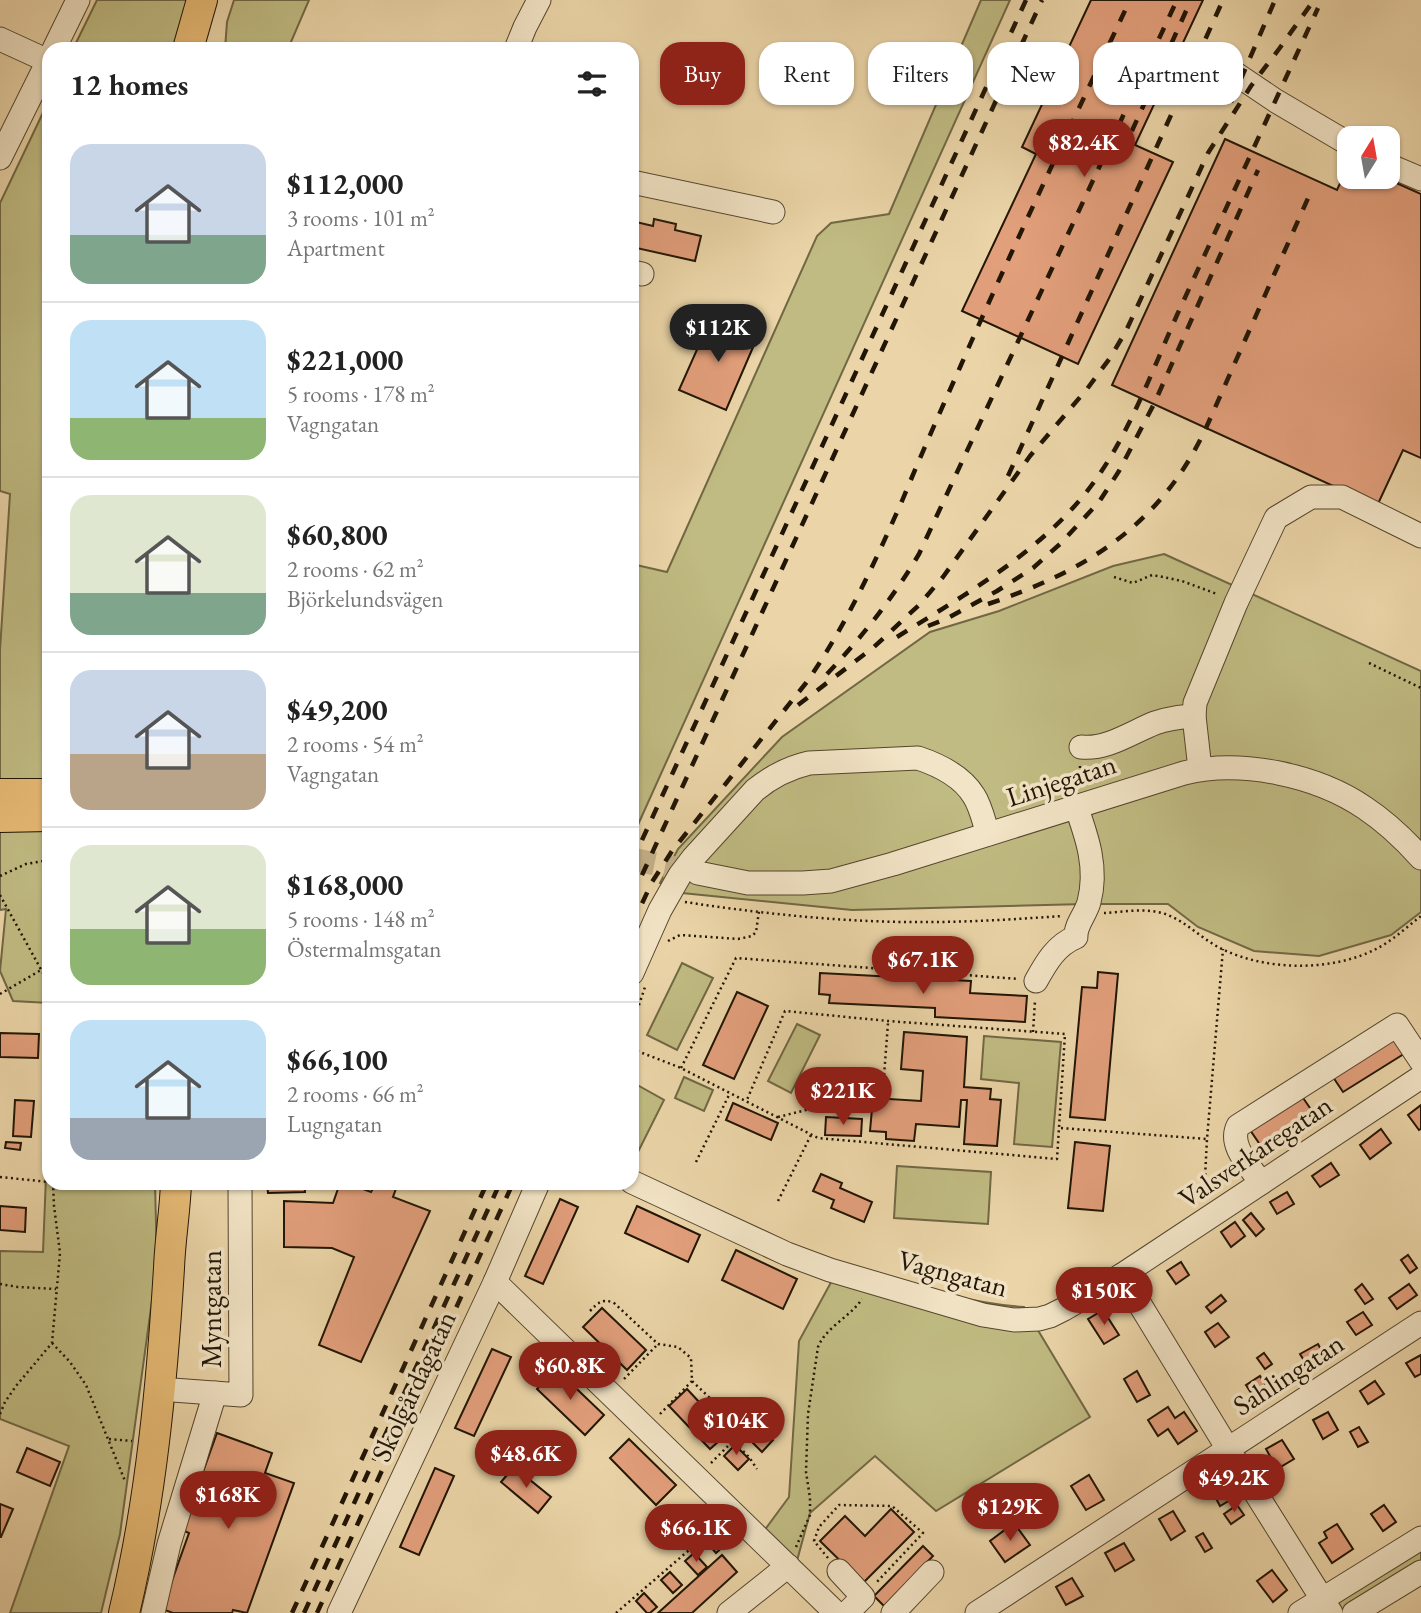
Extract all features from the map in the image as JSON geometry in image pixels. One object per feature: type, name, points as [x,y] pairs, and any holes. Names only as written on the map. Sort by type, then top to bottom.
[{"type":"main road","points":[[190,42],[202,0]]},
{"type":"main road","points":[[210,42],[222,0]]},
{"type":"main road","points":[[0,794],[42,794]]},
{"type":"main road","points":[[0,817],[42,816]]},
{"type":"main road","points":[[164,1190],[170,1242]]},
{"type":"main road","points":[[124,1613],[139,1538],[159,1389],[176,1190]]},
{"type":"street","points":[[57,42],[78,0]]},
{"type":"street","points":[[519,42],[539,0]]},
{"type":"street","points":[[0,39],[42,53]]},
{"type":"street","points":[[0,158],[42,72]]},
{"type":"street","points":[[1243,79],[1337,137]]},
{"type":"street","points":[[1400,170],[1421,179]]},
{"type":"street","points":[[639,183],[773,212]]},
{"type":"street","points":[[1200,769],[1194,716],[1199,694],[1236,603],[1276,518],[1311,497],[1342,497],[1421,536]]},
{"type":"street","points":[[1081,747],[1102,745],[1156,723],[1194,716]]},
{"type":"street","points":[[639,977],[660,910],[693,858],[755,790],[766,781],[794,767],[809,763],[918,758],[948,771],[969,789],[975,797],[988,834]]},
{"type":"street","name":"Linjegatan","points":[[698,873],[748,883],[831,881],[1200,769],[1230,767],[1305,780],[1354,801],[1383,820],[1421,857]]},
{"type":"street","points":[[1036,981],[1057,950],[1076,937],[1077,927],[1089,901],[1091,850],[1076,806]]},
{"type":"street","points":[[1261,1183],[1237,1146],[1235,1133],[1238,1126],[1396,1025],[1421,1061]]},
{"type":"street","name":"Valsverkaregatan","points":[[1122,1275],[1421,1077]]},
{"type":"street","name":"Vagngatan","points":[[639,1185],[787,1254],[830,1270],[983,1315],[1014,1320],[1039,1319],[1057,1313],[1122,1275]]},
{"type":"street","name":"Myntgatan","points":[[159,1389],[241,1395],[240,1190]]},
{"type":"street","name":"Skolgårdagatan","points":[[339,1613],[495,1282],[535,1190]]},
{"type":"street","points":[[1122,1275],[1326,1606]]},
{"type":"street","points":[[495,1282],[836,1613]]},
{"type":"street","name":"Sahlingatan","points":[[977,1613],[1421,1323]]},
{"type":"street","points":[[153,1613],[169,1544],[215,1393]]},
{"type":"street","points":[[1300,1613],[1326,1606],[1421,1538]]},
{"type":"street","points":[[729,1613],[788,1566]]},
{"type":"street","points":[[839,1571],[855,1605]]},
{"type":"street","points":[[1354,1613],[1421,1572]]},
{"type":"street","points":[[894,1613],[932,1573]]},
{"type":"path","points":[[1114,577],[1133,583],[1152,575],[1172,579],[1211,591],[1236,603]]},
{"type":"path","points":[[1369,663],[1421,688]]},
{"type":"path","points":[[0,876],[26,864],[42,861]]},
{"type":"path","points":[[0,895],[41,970],[0,994]]},
{"type":"path","points":[[662,948],[667,941],[680,935],[738,939],[752,936],[757,928],[759,911],[677,901]]},
{"type":"path","points":[[1214,1214],[1204,1200],[1223,950]]},
{"type":"path","points":[[681,1068],[736,958],[1036,981],[1033,1032]]},
{"type":"path","points":[[639,1052],[681,1068],[746,1102],[818,1138],[1057,1159],[1065,1034],[785,1011],[746,1102]]},
{"type":"path","points":[[778,1118],[826,1105],[884,1076],[888,1021]]},
{"type":"path","points":[[696,1161],[730,1093]]},
{"type":"path","points":[[1060,1128],[1207,1139]]},
{"type":"path","points":[[778,1201],[811,1135]]},
{"type":"path","points":[[0,1177],[42,1181]]},
{"type":"path","points":[[0,1414],[16,1386],[51,1343],[60,1253],[52,1190]]},
{"type":"path","points":[[788,1566],[810,1514],[806,1472],[808,1414],[818,1347],[822,1339],[857,1306],[865,1294],[868,1281]]},
{"type":"path","points":[[0,1284],[57,1289]]},
{"type":"path","points":[[590,1311],[600,1301],[613,1302],[658,1344],[678,1347],[691,1358],[692,1381],[735,1422],[736,1437],[696,1478]]},
{"type":"path","points":[[51,1343],[70,1362],[86,1385],[113,1449],[127,1492]]},
{"type":"path","points":[[610,1394],[658,1344]]},
{"type":"path","points":[[646,1429],[692,1381]]},
{"type":"path","points":[[733,1441],[757,1468]]},
{"type":"path","points":[[839,1571],[814,1541],[819,1527],[839,1505],[892,1506],[923,1532],[855,1605]]},
{"type":"path","points":[[616,1613],[733,1513]]},
{"type":"shaded area","points":[[97,0],[194,0],[181,42],[76,42]]},
{"type":"shaded area","points":[[234,0],[309,0],[291,42],[226,42],[227,22]]},
{"type":"shaded area","points":[[981,0],[1010,0],[991,42],[987,42],[987,51],[973,82],[973,42],[963,42]]},
{"type":"shaded area","points":[[936,105],[963,105],[639,822],[639,566],[667,572],[817,236],[831,223],[889,214]]},
{"type":"shaded area","points":[[42,115],[42,786],[0,786],[0,650],[10,494],[0,491],[0,203]]},
{"type":"shaded area","points":[[1164,554],[1421,671],[1421,912],[1391,935],[1319,956],[1254,951],[1198,927],[1168,904],[852,910],[682,893],[660,883],[678,849],[782,737],[930,632],[999,611],[1113,566]]},
{"type":"shaded area","points":[[42,827],[42,1003],[13,1001],[0,971],[6,909],[0,910],[0,829]]},
{"type":"shaded area","points":[[682,963],[713,978],[677,1050],[647,1035]]},
{"type":"shaded area","points":[[797,1024],[820,1035],[791,1093],[768,1081]]},
{"type":"shaded area","points":[[984,1036],[1061,1042],[1052,1147],[1014,1144],[1019,1083],[981,1079]]},
{"type":"shaded area","points":[[684,1077],[713,1090],[704,1111],[675,1098]]},
{"type":"shaded area","points":[[639,1086],[664,1100],[639,1150]]},
{"type":"shaded area","points":[[897,1166],[991,1172],[988,1224],[894,1218]]},
{"type":"shaded area","points":[[45,1190],[155,1190],[157,1264],[120,1534],[101,1613],[10,1613],[69,1446],[0,1419],[0,1251],[43,1252]]},
{"type":"shaded area","points":[[841,1264],[954,1296],[1024,1307],[1090,1417],[936,1511],[875,1456],[810,1513],[795,1568],[761,1535],[789,1497],[799,1341]]},
{"type":"shaded area","points":[[1421,1533],[1421,1570],[1352,1613],[1296,1613]]},
{"type":"building","points":[[1091,0],[1203,0],[1183,42],[1093,42],[1093,105],[1154,105],[1135,145],[1173,162],[1078,364],[962,311],[1036,154],[1022,147],[1042,105],[1079,105],[1079,42],[1071,42]]},
{"type":"building","points":[[1225,139],[1337,190],[1400,189],[1400,185],[1421,194],[1421,458],[1403,450],[1377,506],[1112,385]]},
{"type":"building","points":[[654,219],[676,224],[675,230],[701,236],[695,261],[639,249],[639,223],[653,226]]},
{"type":"building","points":[[711,318],[757,338],[726,410],[679,390]]},
{"type":"building","points":[[1098,972],[1118,974],[1105,1120],[1070,1117],[1082,987],[1097,988]]},
{"type":"building","points":[[820,973],[971,981],[970,993],[1027,996],[1025,1022],[935,1017],[935,1008],[829,1003],[830,995],[819,994]]},
{"type":"building","points":[[737,992],[768,1006],[734,1079],[703,1065]]},
{"type":"building","points":[[1393,1031],[1407,1052],[1343,1092],[1329,1071]]},
{"type":"building","points":[[904,1032],[967,1037],[964,1087],[991,1089],[990,1099],[1001,1100],[997,1146],[964,1144],[967,1100],[961,1100],[959,1127],[916,1124],[914,1141],[886,1139],[886,1132],[870,1131],[873,1098],[921,1101],[923,1071],[901,1069]]},
{"type":"building","points":[[0,1033],[39,1034],[38,1058],[0,1057]]},
{"type":"building","points":[[1299,1092],[1312,1111],[1261,1146],[1248,1127]]},
{"type":"building","points":[[15,1100],[34,1101],[31,1137],[13,1136]]},
{"type":"building","points":[[733,1103],[778,1123],[771,1140],[726,1120]]},
{"type":"building","points":[[1421,1105],[1421,1129],[1419,1130],[1408,1115]]},
{"type":"building","points":[[826,1117],[862,1119],[861,1136],[825,1135]]},
{"type":"building","points":[[1381,1129],[1391,1143],[1370,1159],[1360,1145]]},
{"type":"building","points":[[6,1142],[21,1143],[20,1150],[5,1148]]},
{"type":"building","points":[[1075,1142],[1110,1146],[1103,1211],[1068,1208]]},
{"type":"building","points":[[1331,1163],[1339,1175],[1320,1187],[1312,1176]]},
{"type":"building","points":[[821,1174],[842,1183],[840,1188],[872,1202],[864,1222],[831,1208],[834,1200],[813,1191]]},
{"type":"building","points":[[268,1190],[305,1192],[268,1193]]},
{"type":"building","points":[[338,1190],[396,1190],[393,1197],[430,1211],[361,1362],[319,1345],[354,1257],[332,1248],[284,1247],[284,1201],[333,1203]]},
{"type":"building","points":[[1287,1192],[1294,1204],[1277,1214],[1270,1202]]},
{"type":"building","points":[[560,1199],[578,1207],[543,1284],[525,1276]]},
{"type":"building","points":[[0,1206],[26,1208],[25,1232],[0,1230]]},
{"type":"building","points":[[637,1206],[700,1235],[688,1262],[625,1233]]},
{"type":"building","points":[[1251,1213],[1264,1229],[1256,1236],[1243,1220]]},
{"type":"building","points":[[1235,1222],[1245,1236],[1231,1247],[1221,1232]]},
{"type":"building","points":[[736,1250],[797,1279],[783,1309],[722,1280]]},
{"type":"building","points":[[1408,1255],[1417,1268],[1410,1273],[1401,1260]]},
{"type":"building","points":[[1181,1262],[1189,1275],[1176,1284],[1167,1271]]},
{"type":"building","points":[[1362,1284],[1373,1299],[1365,1304],[1355,1290]]},
{"type":"building","points":[[1409,1284],[1417,1295],[1397,1309],[1389,1298]]},
{"type":"building","points":[[1221,1295],[1226,1301],[1211,1313],[1206,1307]]},
{"type":"building","points":[[602,1308],[646,1350],[627,1370],[583,1327]]},
{"type":"building","points":[[1103,1310],[1119,1335],[1104,1344],[1088,1319]]},
{"type":"building","points":[[1363,1312],[1372,1325],[1356,1335],[1347,1322]]},
{"type":"building","points":[[1218,1323],[1229,1337],[1215,1347],[1205,1332]]},
{"type":"building","points":[[1318,1344],[1325,1357],[1308,1367],[1300,1354]]},
{"type":"building","points":[[492,1349],[511,1357],[474,1436],[455,1428]]},
{"type":"building","points":[[1264,1353],[1272,1364],[1265,1369],[1257,1358]]},
{"type":"building","points":[[1421,1355],[1421,1374],[1415,1377],[1406,1363]]},
{"type":"building","points":[[556,1369],[604,1415],[585,1435],[537,1389]]},
{"type":"building","points":[[1137,1371],[1150,1395],[1137,1402],[1124,1379]]},
{"type":"building","points":[[1260,1376],[1269,1390],[1255,1399],[1246,1385]]},
{"type":"building","points":[[1375,1381],[1384,1394],[1368,1404],[1360,1391]]},
{"type":"building","points":[[687,1389],[728,1433],[710,1449],[669,1406]]},
{"type":"building","points":[[1168,1407],[1175,1418],[1184,1412],[1197,1431],[1178,1444],[1168,1429],[1158,1436],[1148,1420]]},
{"type":"building","points":[[1328,1412],[1338,1430],[1323,1439],[1313,1420]]},
{"type":"building","points":[[757,1423],[773,1440],[762,1452],[745,1435]]},
{"type":"building","points":[[1359,1427],[1368,1442],[1358,1447],[1350,1432]]},
{"type":"building","points":[[217,1433],[272,1453],[265,1473],[294,1483],[247,1613],[233,1610],[232,1613],[173,1613],[162,1609],[189,1533],[182,1530]]},
{"type":"building","points":[[629,1439],[676,1485],[656,1505],[610,1458]]},
{"type":"building","points":[[1282,1440],[1294,1459],[1277,1469],[1266,1449]]},
{"type":"building","points":[[735,1445],[749,1459],[738,1470],[724,1456]]},
{"type":"building","points":[[27,1448],[60,1462],[50,1486],[17,1472]]},
{"type":"building","points":[[514,1467],[551,1497],[538,1513],[501,1482]]},
{"type":"building","points":[[435,1468],[454,1476],[419,1555],[400,1547]]},
{"type":"building","points":[[1089,1475],[1104,1500],[1086,1510],[1071,1486]]},
{"type":"building","points":[[1221,1480],[1232,1499],[1220,1506],[1210,1487]]},
{"type":"building","points":[[0,1504],[13,1509],[1,1537],[0,1537]]},
{"type":"building","points":[[1237,1505],[1244,1515],[1231,1524],[1224,1514]]},
{"type":"building","points":[[1384,1505],[1396,1522],[1383,1531],[1371,1514]]},
{"type":"building","points":[[696,1506],[704,1515],[665,1546],[658,1537]]},
{"type":"building","points":[[891,1509],[914,1532],[863,1583],[820,1541],[845,1516],[865,1536]]},
{"type":"building","points":[[1173,1511],[1185,1531],[1171,1540],[1159,1519]]},
{"type":"building","points":[[1014,1523],[1030,1545],[1005,1562],[990,1541]]},
{"type":"building","points":[[1337,1524],[1353,1549],[1332,1563],[1319,1543],[1327,1538],[1324,1532]]},
{"type":"building","points":[[712,1531],[725,1545],[716,1553],[704,1539]]},
{"type":"building","points":[[1203,1533],[1212,1548],[1205,1552],[1196,1537]]},
{"type":"building","points":[[1124,1543],[1134,1560],[1115,1571],[1105,1553]]},
{"type":"building","points":[[923,1546],[933,1556],[884,1606],[874,1596]]},
{"type":"building","points":[[694,1553],[707,1567],[698,1575],[685,1561]]},
{"type":"building","points":[[722,1555],[737,1572],[692,1613],[658,1613]]},
{"type":"building","points":[[1272,1570],[1287,1590],[1273,1602],[1257,1581]]},
{"type":"building","points":[[670,1572],[682,1585],[673,1593],[661,1580]]},
{"type":"building","points":[[1072,1578],[1083,1596],[1066,1605],[1056,1587]]},
{"type":"building","points":[[644,1593],[657,1607],[650,1613],[636,1601]]},
{"type":"tunnel","points":[[639,860],[698,873]]},
{"type":"railway","points":[[639,847],[1026,0]]},
{"type":"railway","points":[[639,882],[1042,0]]},
{"type":"railway","points":[[639,910],[652,882],[672,851],[806,683],[847,617],[881,548],[1002,273],[1130,0]]},
{"type":"railway","points":[[827,674],[876,617],[919,554],[1177,0]]},
{"type":"railway","points":[[1122,153],[1191,0]]},
{"type":"railway","points":[[1008,476],[1223,0]]},
{"type":"railway","points":[[1243,74],[1275,0]]},
{"type":"railway","points":[[798,705],[874,647],[919,605],[943,577],[1030,456],[1110,358],[1126,331],[1208,153],[1251,86],[1314,0]]},
{"type":"railway","points":[[897,637],[970,592],[1016,559],[1059,522],[1095,481],[1134,412],[1318,8]]},
{"type":"railway","points":[[928,626],[997,591],[1033,568],[1060,544],[1099,502],[1119,471],[1154,404],[1258,170]]},
{"type":"railway","points":[[988,604],[1024,591],[1088,559],[1143,518],[1167,492],[1188,462],[1206,428],[1309,196]]},
{"type":"railway","points":[[292,1613],[484,1190]]},
{"type":"railway","points":[[304,1613],[497,1190]]},
{"type":"railway","points":[[317,1613],[510,1190]]}]
